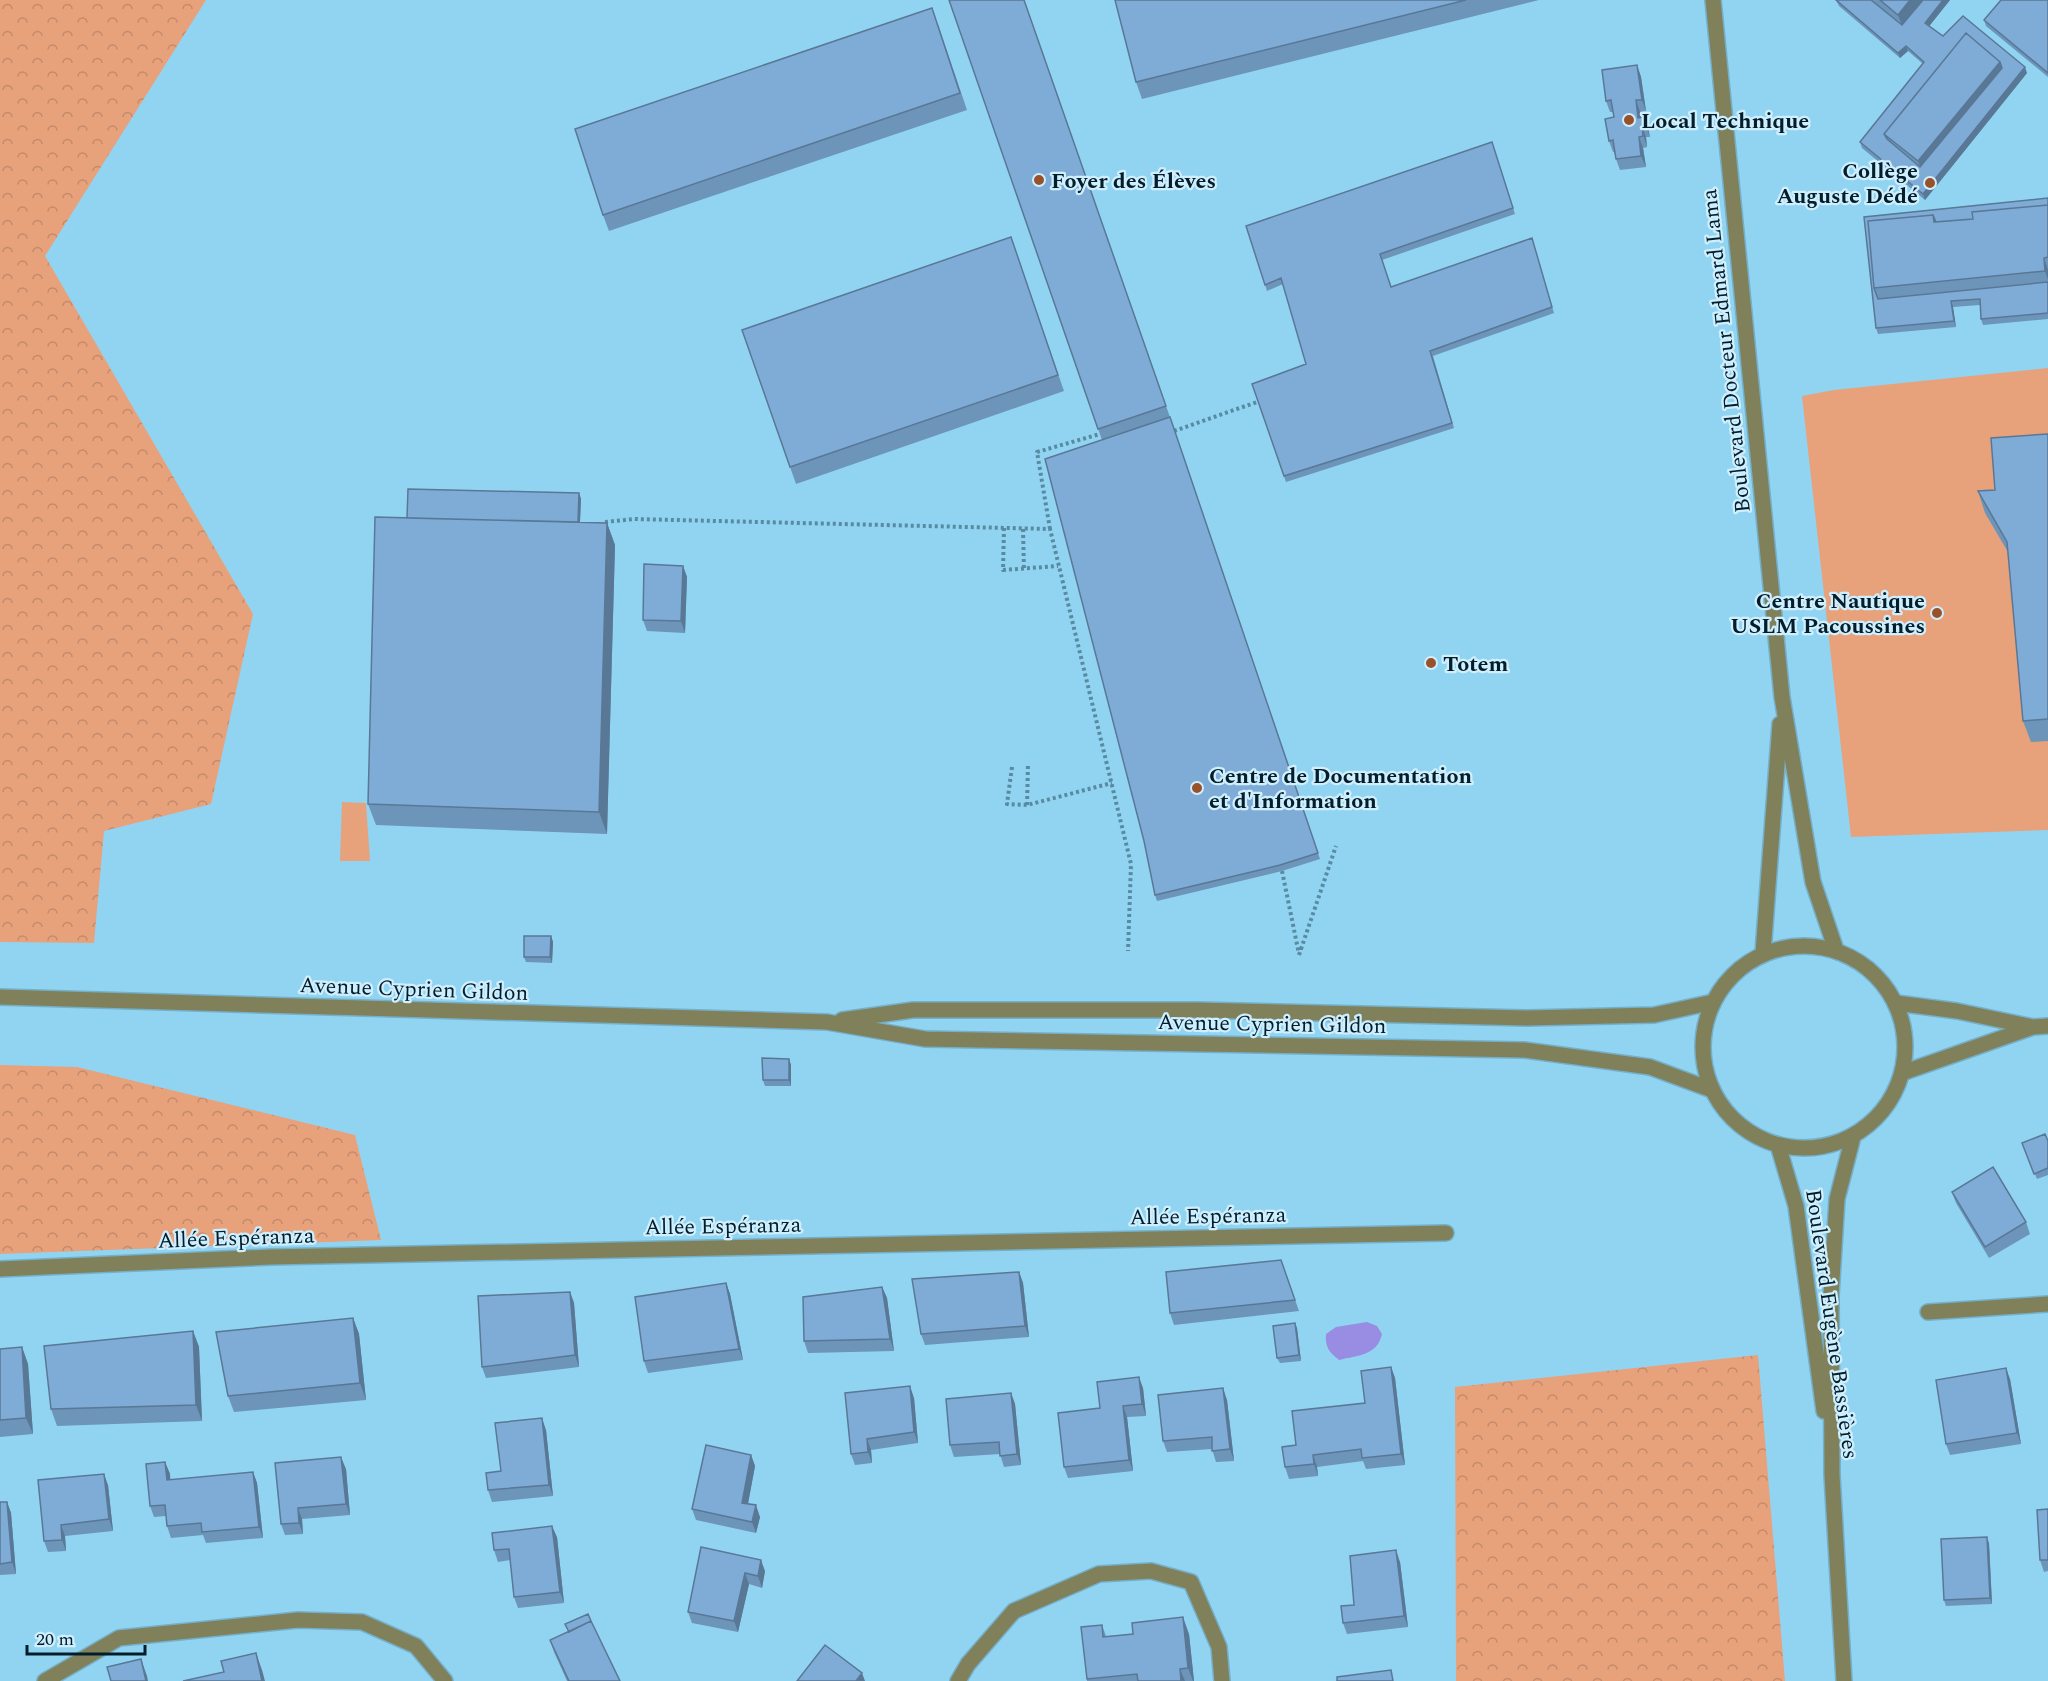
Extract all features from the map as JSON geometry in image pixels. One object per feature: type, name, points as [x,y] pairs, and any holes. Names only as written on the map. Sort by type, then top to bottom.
[{"type":"street","name":"Boulevard Docteur Edmard Lama","points":[[1713,0],[1782,697],[1814,882],[1836,950]]},
{"type":"street","name":"Boulevard Docteur Edmard Lama","points":[[1763,953],[1782,697]]},
{"type":"street","points":[[1812,945],[1836,950],[1871,970],[1896,1003],[1904,1029],[1905,1055],[1902,1073],[1888,1105],[1872,1123],[1852,1137],[1819,1148],[1798,1149],[1778,1145],[1754,1135],[1735,1121],[1712,1090],[1703,1053],[1705,1026],[1713,1002],[1726,982],[1741,967],[1763,953],[1788,946],[1812,945]]},
{"type":"street","name":"Avenue Cyprien Gildon","points":[[0,998],[827,1022],[925,1039],[1524,1050],[1650,1067],[1712,1090]]},
{"type":"street","name":"Avenue Cyprien Gildon","points":[[827,1022],[913,1010],[1197,1010],[1540,1018],[1654,1015],[1713,1002]]},
{"type":"street","points":[[1896,1003],[2040,1026]]},
{"type":"street","points":[[1902,1073],[2040,1026]]},
{"type":"street","name":"Boulevard Eugène Bassières","points":[[1844,1681],[1832,1475],[1832,1285],[1837,1199],[1852,1137]]},
{"type":"street","name":"Boulevard Eugène Bassières","points":[[1778,1145],[1796,1206],[1832,1475]]},
{"type":"street","name":"Allée Espéranza","points":[[0,1269],[294,1257],[1446,1233]]},
{"type":"street","points":[[1928,1312],[2048,1304]]},
{"type":"street","points":[[958,1681],[968,1664],[1014,1611],[1099,1574],[1151,1571],[1191,1582],[1219,1647],[1222,1681]]},
{"type":"street","points":[[45,1681],[119,1638],[298,1620],[362,1622],[416,1646],[445,1681]]},
{"type":"path","points":[[1174,431],[1257,402]]},
{"type":"path","points":[[1100,434],[1037,452],[1058,566],[1131,864],[1128,951]]},
{"type":"path","points":[[605,522],[634,519],[1050,529]]},
{"type":"path","points":[[1004,528],[1003,570],[1058,566]]},
{"type":"path","points":[[1023,529],[1024,570]]},
{"type":"path","points":[[1027,805],[1028,764]]},
{"type":"path","points":[[1012,767],[1007,804],[1027,805],[1112,783]]},
{"type":"path","points":[[1282,871],[1299,955],[1336,846]]},
{"type":"green space","points":[[0,0],[206,0],[45,256],[253,614],[211,804],[104,831],[94,943],[0,942]]},
{"type":"green space","name":"Centre Nautique USLM Pacoussines","points":[[2048,368],[2048,830],[1851,837],[1802,396],[1834,390]]},
{"type":"green space","points":[[342,802],[366,803],[370,861],[340,861]]},
{"type":"green space","points":[[0,1065],[77,1067],[355,1135],[381,1240],[0,1254]]},
{"type":"green space","points":[[1758,1355],[1785,1681],[1456,1681],[1455,1387]]},
{"type":"shaded area","points":[[1367,1322],[1377,1326],[1382,1334],[1376,1347],[1366,1353],[1339,1360],[1330,1352],[1326,1334],[1336,1327]]},
{"type":"building","points":[[949,0],[1024,0],[1166,406],[1098,429]]},
{"type":"building","points":[[1115,0],[1466,0],[1136,82]]},
{"type":"building","points":[[1836,0],[1871,0],[1902,25],[1923,0],[1943,0],[1925,23],[1943,36],[1963,16],[2025,67],[1923,194],[1860,142],[1924,62],[1906,46],[1898,53]],"holes":[[[1966,33],[2000,62],[2002,68],[1920,167],[1887,139],[1884,134]]]},
{"type":"building","points":[[1880,0],[1910,0],[1898,15]]},
{"type":"building","points":[[2001,0],[2048,0],[2048,73],[1984,20]]},
{"type":"building","points":[[932,8],[960,93],[603,215],[575,129]]},
{"type":"building","points":[[1966,33],[2000,62],[1918,161],[1884,134]]},
{"type":"building","name":"Local Technique","points":[[1637,65],[1642,100],[1636,100],[1638,118],[1644,117],[1646,126],[1642,126],[1643,136],[1639,137],[1641,156],[1616,159],[1613,140],[1609,141],[1605,119],[1614,117],[1611,100],[1606,101],[1602,70]]},
{"type":"building","points":[[1492,142],[1513,208],[1380,254],[1391,287],[1532,238],[1552,307],[1430,351],[1452,423],[1284,476],[1252,384],[1306,364],[1281,278],[1265,285],[1246,226]]},
{"type":"building","points":[[2048,198],[2048,205],[1972,212],[1973,219],[1936,222],[1933,215],[1868,221],[1874,288],[1878,299],[2048,282],[2048,313],[1981,319],[1980,299],[1951,301],[1954,321],[1876,328],[1864,217]]},
{"type":"building","points":[[2048,205],[2048,257],[2044,258],[2045,271],[1874,288],[1868,221],[1933,215],[1934,222],[1973,219],[1972,212]]},
{"type":"building","points":[[1011,237],[1058,375],[790,467],[742,330]]},
{"type":"building","points":[[1170,417],[1318,853],[1280,865],[1155,895],[1144,841],[1045,459]]},
{"type":"building","points":[[2048,434],[2048,719],[2023,721],[2007,542],[1978,491],[1995,490],[1991,438]]},
{"type":"building","points":[[408,489],[579,493],[578,522],[407,518]]},
{"type":"building","points":[[375,517],[607,523],[599,812],[368,804]]},
{"type":"building","points":[[644,564],[683,566],[681,621],[643,620]]},
{"type":"building","points":[[524,936],[551,936],[550,957],[524,957]]},
{"type":"building","points":[[762,1058],[789,1059],[789,1080],[763,1080]]},
{"type":"building","points":[[2045,1134],[2048,1141],[2048,1168],[2034,1174],[2022,1143]]},
{"type":"building","points":[[1993,1167],[2026,1222],[1985,1247],[1952,1192]]},
{"type":"building","points":[[1281,1260],[1295,1300],[1170,1313],[1166,1272]]},
{"type":"building","points":[[1019,1272],[1025,1326],[921,1334],[912,1279]]},
{"type":"building","points":[[726,1283],[739,1349],[644,1361],[635,1297]]},
{"type":"building","points":[[882,1287],[890,1339],[804,1341],[803,1297]]},
{"type":"building","points":[[570,1292],[575,1355],[482,1367],[478,1296]]},
{"type":"building","points":[[353,1318],[360,1383],[228,1396],[216,1332]]},
{"type":"building","points":[[1295,1323],[1299,1355],[1277,1358],[1273,1326]]},
{"type":"building","points":[[193,1331],[196,1405],[51,1409],[44,1346]]},
{"type":"building","points":[[22,1347],[26,1418],[0,1420],[0,1349]]},
{"type":"building","points":[[1391,1367],[1401,1454],[1362,1458],[1361,1449],[1313,1455],[1314,1464],[1285,1467],[1282,1447],[1296,1445],[1292,1411],[1365,1403],[1361,1371]]},
{"type":"building","points":[[2006,1368],[2017,1433],[1946,1444],[1936,1380]]},
{"type":"building","points":[[1139,1377],[1142,1404],[1123,1406],[1129,1460],[1064,1467],[1058,1413],[1100,1408],[1097,1382]]},
{"type":"building","points":[[910,1386],[914,1432],[867,1439],[868,1452],[851,1454],[845,1393]]},
{"type":"building","points":[[1223,1388],[1230,1449],[1212,1451],[1212,1437],[1163,1441],[1158,1395]]},
{"type":"building","points":[[1011,1393],[1017,1454],[1000,1456],[999,1442],[950,1445],[946,1399]]},
{"type":"building","points":[[542,1418],[549,1485],[488,1490],[486,1473],[501,1471],[495,1423]]},
{"type":"building","points":[[706,1445],[751,1455],[742,1503],[756,1505],[752,1522],[692,1509]]},
{"type":"building","points":[[341,1457],[346,1504],[298,1508],[299,1523],[281,1524],[275,1463]]},
{"type":"building","points":[[165,1462],[167,1480],[253,1472],[259,1527],[202,1532],[201,1523],[167,1526],[165,1505],[150,1506],[146,1464]]},
{"type":"building","points":[[104,1474],[109,1519],[61,1525],[62,1540],[44,1541],[38,1480]]},
{"type":"building","points":[[0,1502],[7,1502],[12,1562],[0,1564]]},
{"type":"building","points":[[2048,1509],[2048,1560],[2040,1560],[2037,1510]]},
{"type":"building","points":[[552,1526],[560,1592],[514,1597],[509,1549],[494,1550],[492,1533]]},
{"type":"building","points":[[1987,1537],[1990,1598],[1944,1600],[1941,1539]]},
{"type":"building","points":[[701,1547],[761,1560],[758,1576],[745,1573],[734,1621],[688,1612]]},
{"type":"building","points":[[1396,1550],[1404,1616],[1343,1623],[1341,1606],[1354,1605],[1350,1556]]},
{"type":"building","points":[[588,1614],[591,1621],[569,1632],[565,1624]]},
{"type":"building","points":[[1183,1617],[1188,1668],[1180,1669],[1181,1681],[1138,1681],[1137,1674],[1087,1679],[1081,1627],[1102,1625],[1103,1637],[1133,1634],[1132,1623]]},
{"type":"building","points":[[591,1621],[620,1681],[569,1681],[550,1640]]},
{"type":"building","points":[[825,1645],[862,1673],[856,1681],[797,1681]]},
{"type":"building","points":[[256,1653],[262,1681],[183,1681],[224,1672],[221,1661]]},
{"type":"building","points":[[141,1659],[146,1681],[111,1681],[107,1667]]},
{"type":"building","points":[[1391,1670],[1393,1681],[1337,1681],[1337,1677]]},
{"type":"place","name":"Local Technique","points":[[1629,120]]},
{"type":"place","name":"Foyer des Élèves","points":[[1039,180]]},
{"type":"place","name":"Collège Auguste Dédé","points":[[1930,183]]},
{"type":"place","name":"Centre Nautique USLM Pacoussines","points":[[1937,613]]},
{"type":"place","name":"Totem","points":[[1431,663]]},
{"type":"place","name":"Centre de Documentation et d'Information","points":[[1197,788]]}]
